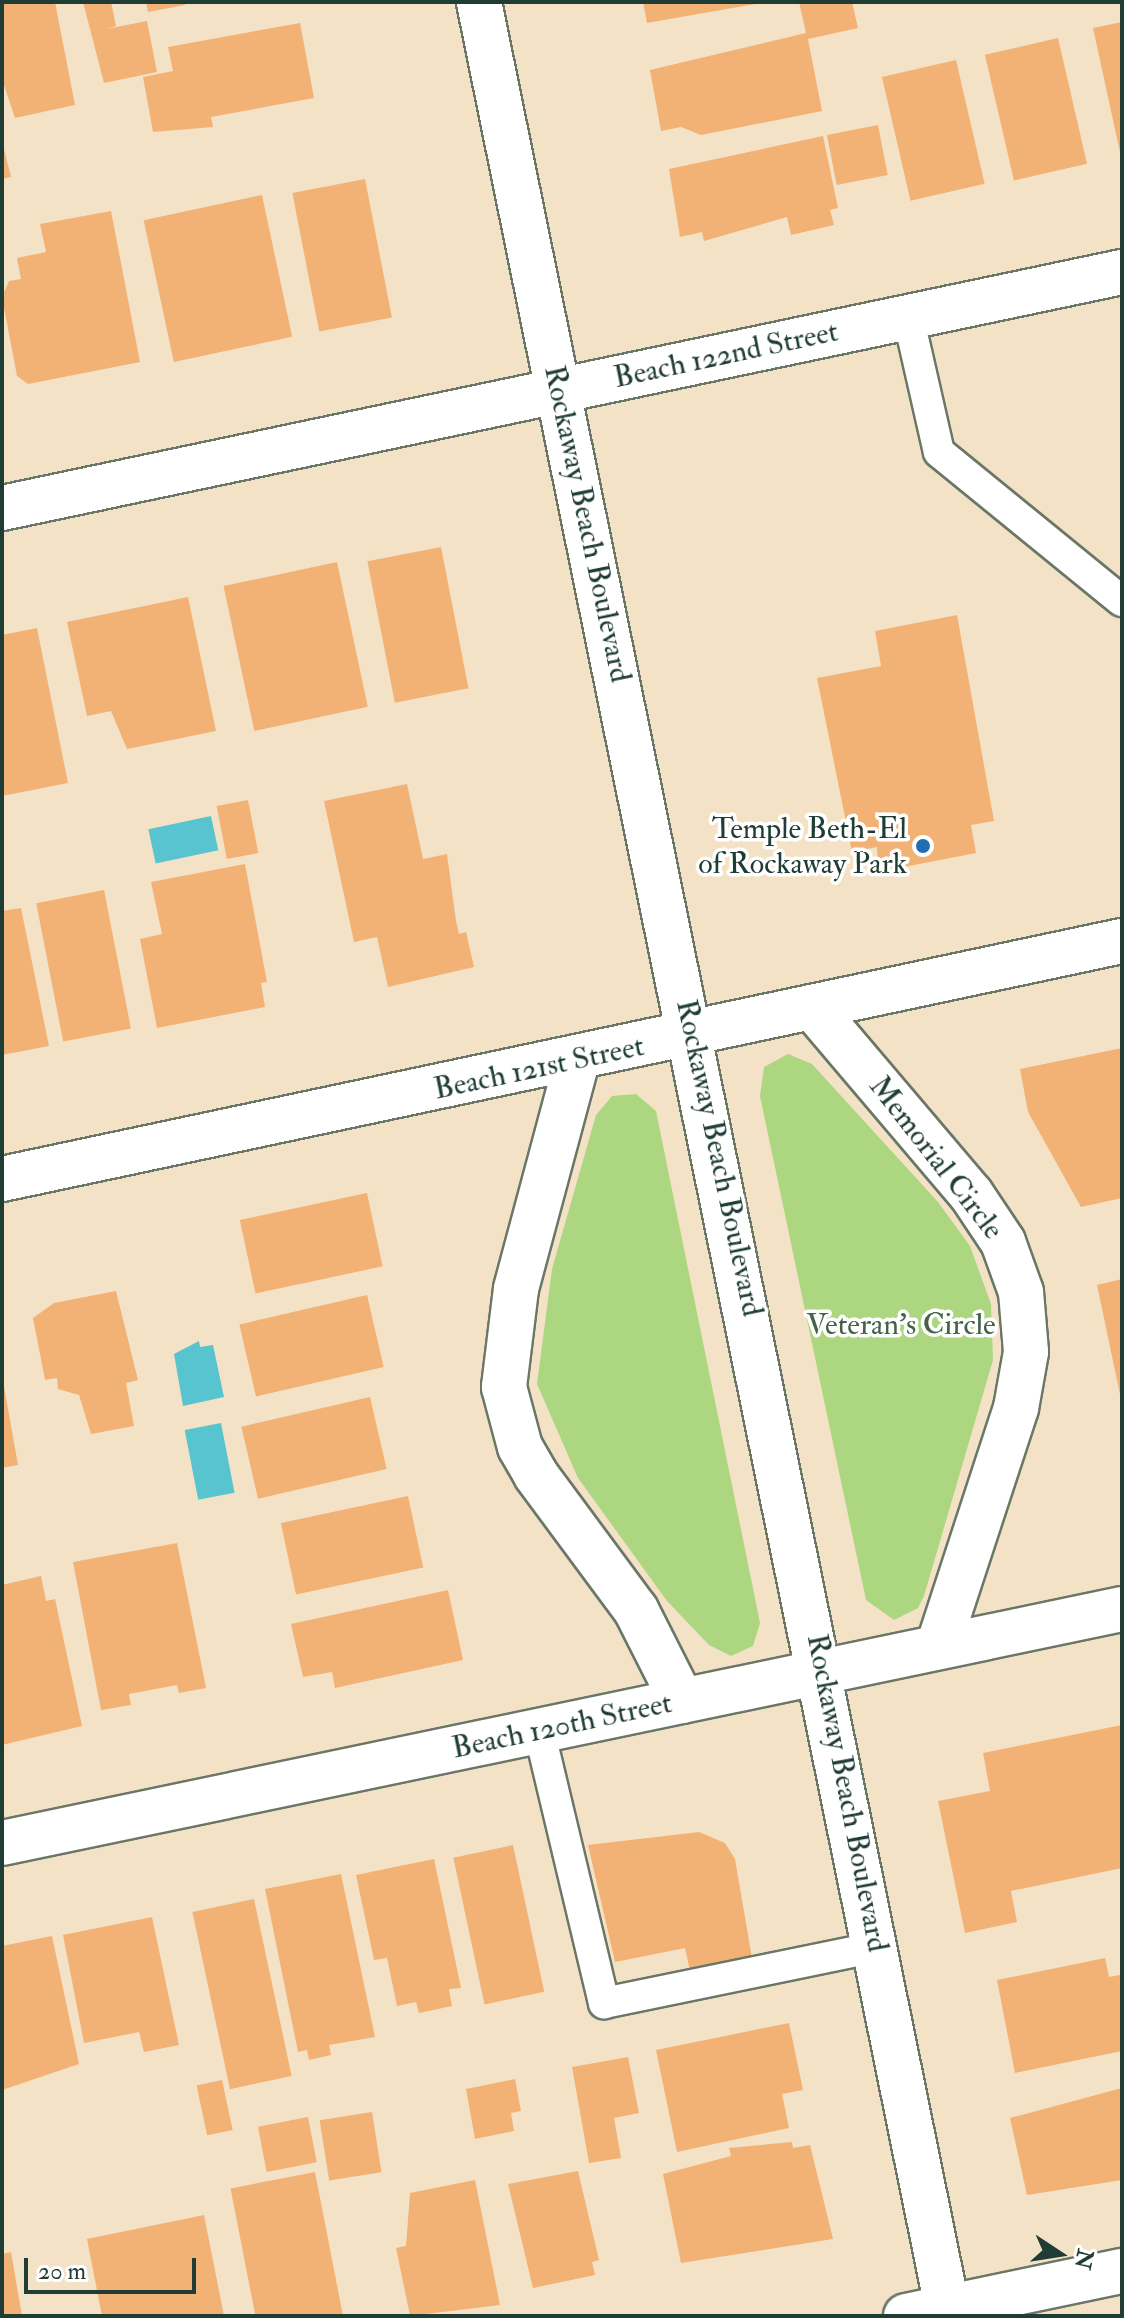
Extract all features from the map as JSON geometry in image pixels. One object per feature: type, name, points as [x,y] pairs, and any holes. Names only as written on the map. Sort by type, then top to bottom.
[{"type":"street","name":"Rockaway Beach Boulevard","points":[[479,2],[824,1672],[877,1947],[934,2313]]},
{"type":"street","name":"Beach 122nd Street","points":[[2,508],[1122,272]]},
{"type":"street","name":"Beach 121st Street","points":[[2,1179],[577,1061],[1122,941]]},
{"type":"street","name":"Memorial Circle","points":[[813,1008],[971,1194],[1003,1242],[1021,1292],[1026,1352],[1013,1423],[938,1647]]},
{"type":"street","points":[[577,1061],[516,1289],[504,1387],[536,1475],[636,1610],[682,1701]]},
{"type":"street","name":"Beach 120th Street","points":[[2,1843],[1122,1609]]},
{"type":"street","points":[[934,2313],[1122,2271]]},
{"type":"lane","points":[[908,316],[939,452],[1122,601]]},
{"type":"lane","points":[[539,1730],[604,2003],[877,1947]]},
{"type":"green space","name":"Veteran's Circle","points":[[788,1054],[812,1064],[938,1202],[970,1246],[991,1304],[993,1360],[924,1596],[918,1608],[894,1620],[866,1600],[760,1096],[764,1067]]},
{"type":"green space","points":[[636,1094],[656,1111],[760,1623],[753,1646],[731,1656],[709,1645],[667,1601],[578,1478],[537,1384],[552,1269],[596,1115],[612,1096]]},
{"type":"water","points":[[211,816],[218,850],[156,864],[148,829]]},
{"type":"water","points":[[199,1341],[200,1347],[213,1345],[224,1397],[183,1406],[174,1354]]},
{"type":"water","points":[[221,1423],[235,1493],[198,1500],[185,1430]]},
{"type":"building","points":[[2,2],[55,2],[75,105],[15,118],[2,79]]},
{"type":"building","points":[[83,2],[111,2],[116,26],[106,29],[147,21],[157,72],[104,83]]},
{"type":"building","points":[[146,2],[184,2],[185,5],[148,12]]},
{"type":"building","points":[[643,2],[761,2],[761,3],[647,23]]},
{"type":"building","points":[[799,2],[852,2],[858,28],[808,39],[822,111],[701,135],[681,127],[661,131],[650,70],[806,33]]},
{"type":"building","points":[[1122,22],[1122,156],[1121,157],[1093,28]]},
{"type":"building","points":[[300,23],[314,98],[211,117],[213,127],[153,132],[143,77],[173,71],[168,47]]},
{"type":"building","points":[[1058,38],[1087,164],[1014,181],[985,55]]},
{"type":"building","points":[[956,60],[985,184],[911,201],[882,77]]},
{"type":"building","points":[[878,125],[888,175],[837,185],[827,135]]},
{"type":"building","points":[[823,136],[838,208],[830,210],[834,225],[791,235],[787,217],[704,241],[702,232],[680,237],[669,169]]},
{"type":"building","points":[[2,141],[11,177],[2,179]]},
{"type":"building","points":[[365,179],[392,317],[319,332],[292,193]]},
{"type":"building","points":[[262,195],[292,337],[174,362],[144,220]]},
{"type":"building","points":[[111,211],[140,362],[28,384],[17,376],[2,297],[9,281],[21,279],[17,258],[46,252],[40,224]]},
{"type":"building","points":[[441,547],[468,688],[395,703],[367,561]]},
{"type":"building","points":[[337,562],[368,707],[254,731],[224,586]]},
{"type":"building","points":[[188,597],[216,731],[127,749],[111,711],[87,716],[67,622]]},
{"type":"building","points":[[957,615],[994,821],[971,825],[976,853],[878,872],[877,847],[852,852],[817,678],[881,666],[875,631]]},
{"type":"building","points":[[37,628],[68,783],[2,796],[2,635]]},
{"type":"building","points":[[407,784],[423,859],[447,854],[459,934],[466,932],[474,967],[388,987],[377,937],[354,942],[324,801]]},
{"type":"building","points":[[248,800],[258,853],[227,859],[217,806]]},
{"type":"building","points":[[245,864],[267,982],[261,983],[265,1007],[157,1028],[140,939],[162,934],[151,882]]},
{"type":"building","points":[[104,890],[131,1028],[63,1042],[36,903]]},
{"type":"building","points":[[21,908],[49,1046],[2,1055],[2,911]]},
{"type":"building","points":[[1122,1048],[1122,1198],[1081,1207],[1028,1112],[1020,1069]]},
{"type":"building","points":[[367,1193],[383,1266],[255,1293],[240,1220]]},
{"type":"building","points":[[1122,1279],[1122,1399],[1121,1399],[1097,1285]]},
{"type":"building","points":[[116,1291],[138,1380],[126,1383],[134,1426],[91,1434],[79,1395],[58,1389],[57,1378],[45,1380],[33,1318],[54,1303]]},
{"type":"building","points":[[367,1295],[384,1367],[256,1397],[239,1324]]},
{"type":"building","points":[[2,1375],[18,1465],[2,1468]]},
{"type":"building","points":[[370,1397],[387,1469],[258,1499],[241,1427]]},
{"type":"building","points":[[408,1496],[423,1567],[296,1594],[281,1523]]},
{"type":"building","points":[[177,1543],[206,1688],[179,1693],[177,1685],[129,1694],[131,1705],[101,1710],[73,1562]]},
{"type":"building","points":[[41,1576],[46,1601],[55,1599],[82,1726],[2,1745],[2,1585]]},
{"type":"building","points":[[448,1590],[463,1660],[335,1688],[332,1672],[303,1677],[291,1624]]},
{"type":"building","points":[[1122,1725],[1122,1868],[1011,1891],[1017,1922],[965,1933],[938,1801],[990,1791],[983,1753]]},
{"type":"building","points":[[699,1832],[725,1843],[735,1859],[752,1958],[690,1971],[685,1948],[615,1962],[588,1845]]},
{"type":"building","points":[[513,1845],[544,1992],[485,2004],[453,1858]]},
{"type":"building","points":[[434,1859],[461,1988],[449,1989],[452,2006],[419,2013],[416,2002],[397,2006],[387,1958],[374,1960],[356,1875]]},
{"type":"building","points":[[341,1874],[375,2037],[329,2045],[331,2055],[309,2060],[307,2050],[298,2052],[265,1889]]},
{"type":"building","points":[[254,1899],[292,2076],[230,2089],[192,1912]]},
{"type":"building","points":[[152,1917],[179,2045],[144,2052],[139,2032],[84,2043],[63,1935]]},
{"type":"building","points":[[52,1936],[79,2064],[2,2090],[2,1946]]},
{"type":"building","points":[[1105,1958],[1109,1977],[1120,1975],[1122,1983],[1122,2051],[1015,2073],[997,1980]]},
{"type":"building","points":[[789,2023],[803,2090],[782,2094],[789,2128],[677,2152],[656,2050]]},
{"type":"building","points":[[628,2057],[639,2113],[614,2118],[621,2158],[589,2163],[572,2067]]},
{"type":"building","points":[[515,2079],[521,2111],[511,2113],[514,2131],[475,2139],[466,2089]]},
{"type":"building","points":[[222,2080],[233,2130],[207,2135],[197,2085]]},
{"type":"building","points":[[1122,2088],[1122,2180],[1027,2195],[1010,2118]]},
{"type":"building","points":[[372,2112],[382,2172],[329,2181],[320,2120]]},
{"type":"building","points":[[308,2117],[317,2162],[267,2172],[258,2127]]},
{"type":"building","points":[[792,2142],[793,2148],[810,2145],[833,2239],[681,2263],[663,2174],[731,2156],[729,2148]]},
{"type":"building","points":[[578,2171],[599,2260],[592,2262],[595,2275],[533,2288],[508,2184]]},
{"type":"building","points":[[315,2172],[343,2316],[255,2316],[231,2188]]},
{"type":"building","points":[[475,2180],[500,2305],[410,2316],[396,2248],[406,2246],[410,2193]]},
{"type":"building","points":[[204,2215],[224,2316],[102,2316],[87,2239]]},
{"type":"building","points":[[11,2252],[22,2316],[2,2316],[2,2254]]},
{"type":"place","name":"Temple Beth-El of Rockaway Park","points":[[923,846]]}]
